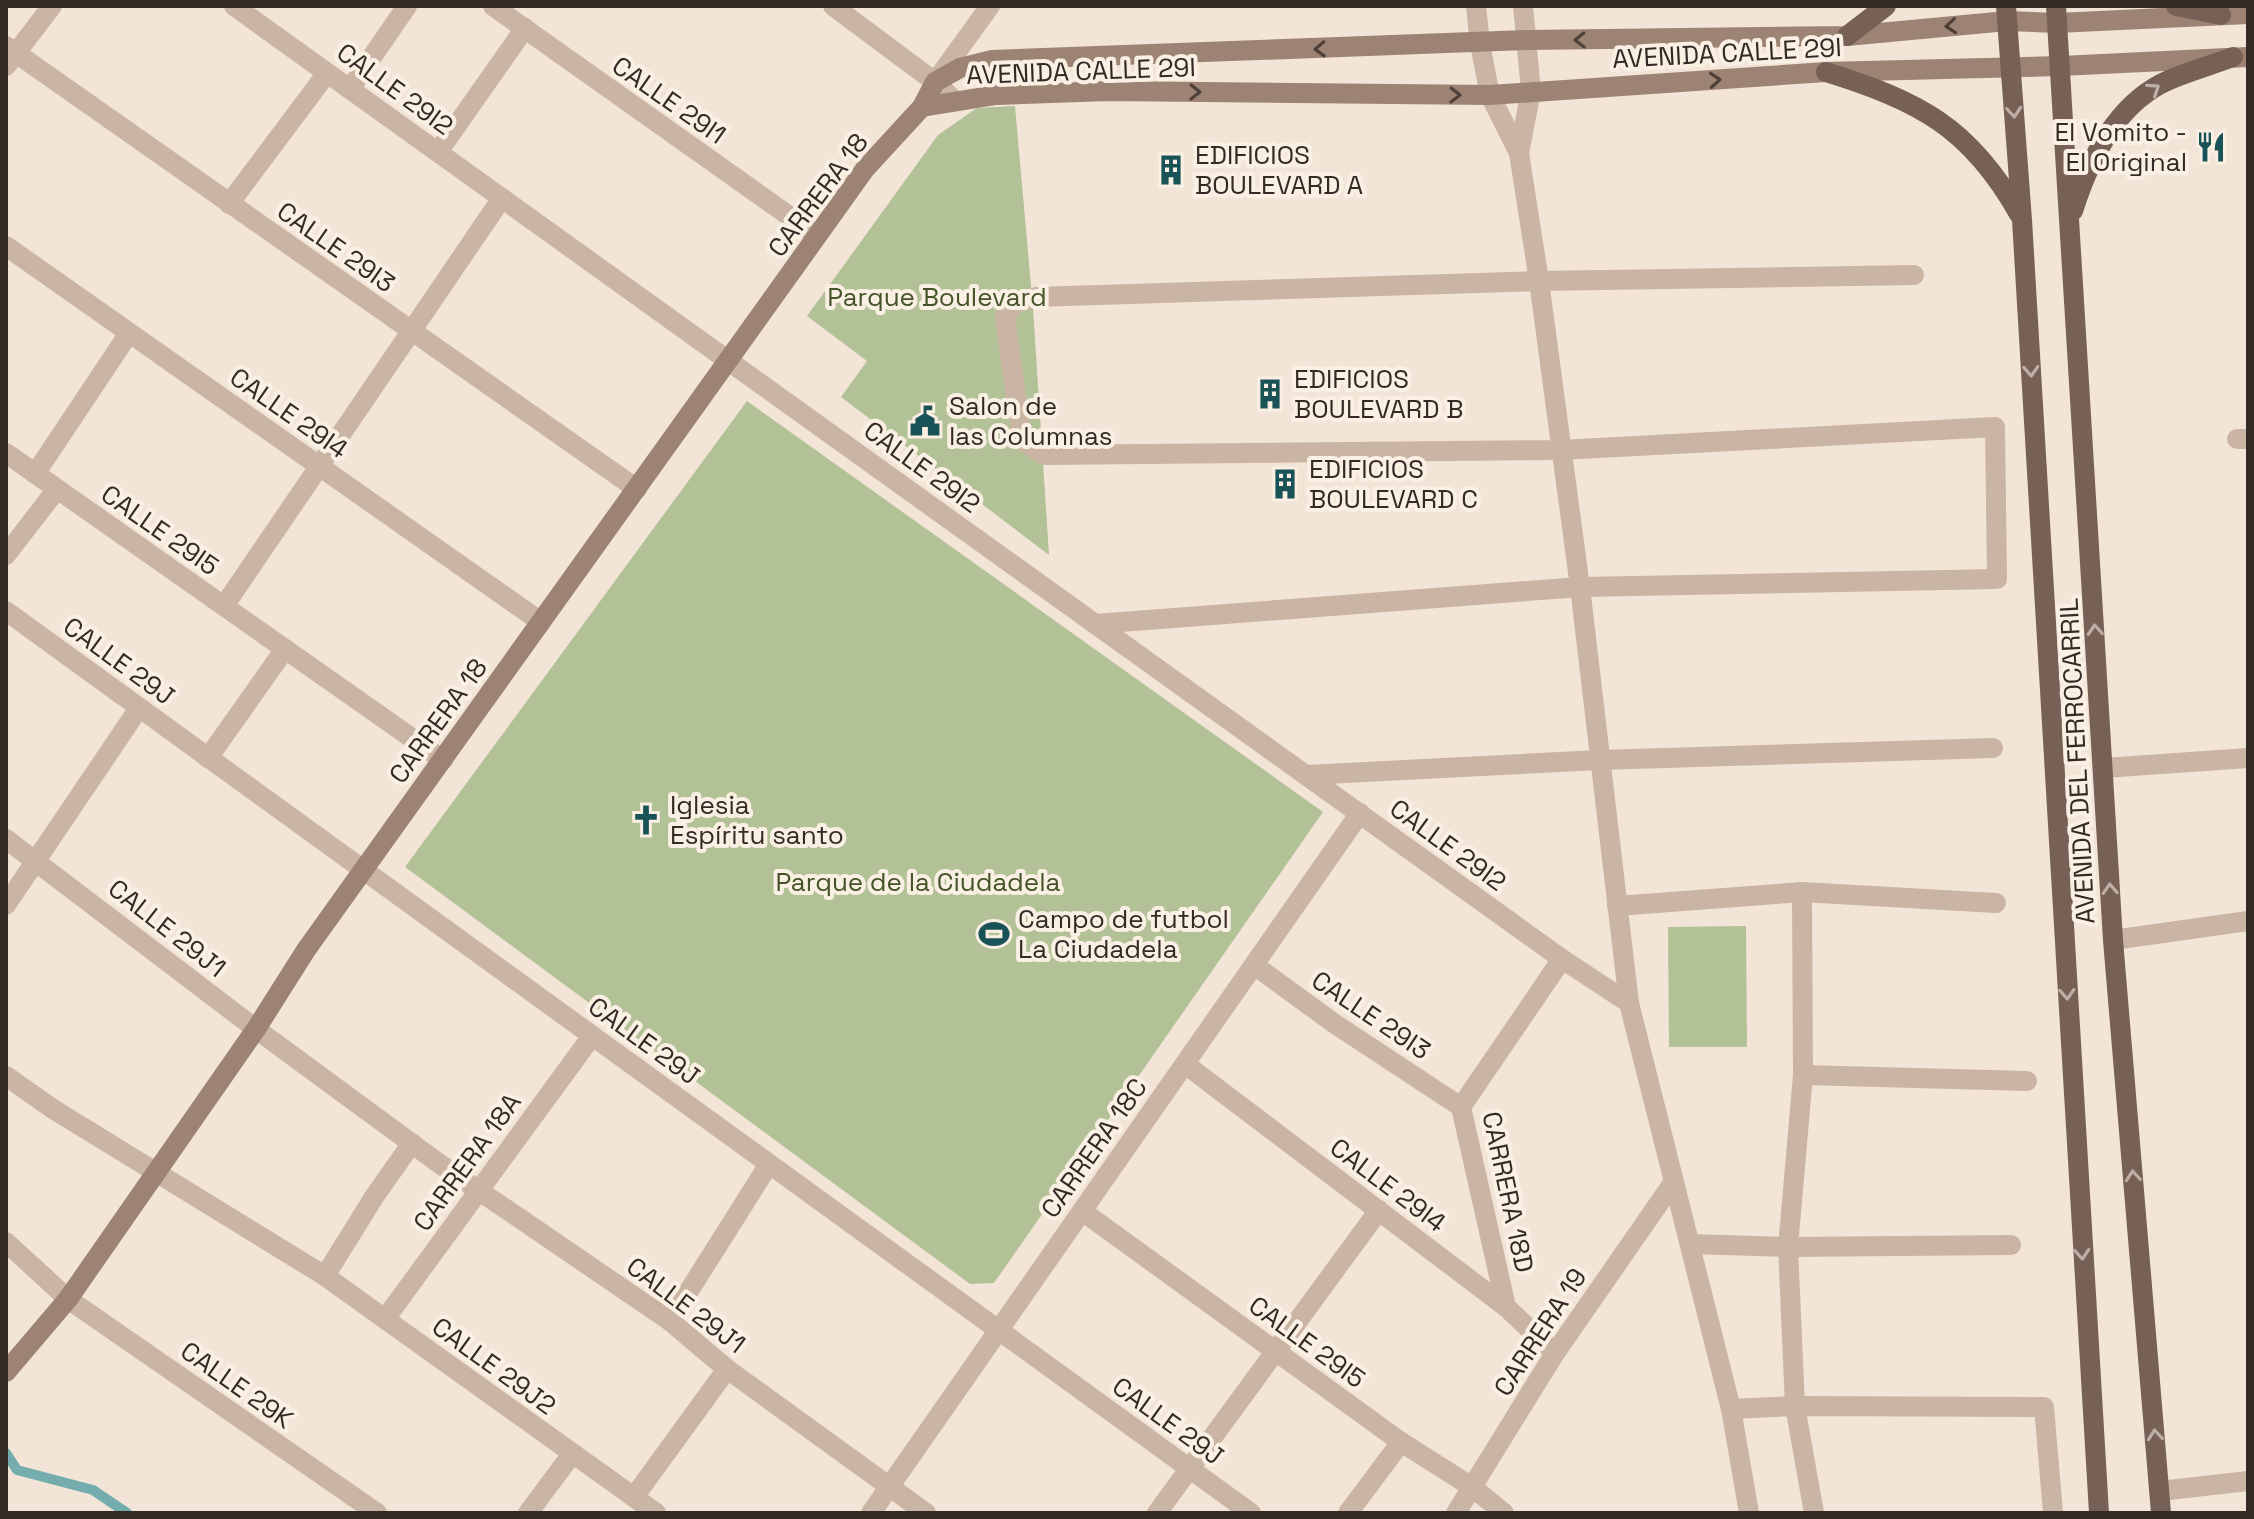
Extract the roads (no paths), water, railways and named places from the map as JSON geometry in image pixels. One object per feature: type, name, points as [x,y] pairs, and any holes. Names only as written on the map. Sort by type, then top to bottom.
[{"type":"main road","points":[[1847,36],[1886,6]]},
{"type":"main road","points":[[2176,6],[2221,15]]},
{"type":"main road","name":"AVENIDA CALLE 29I","points":[[922,107],[935,82],[960,68],[992,60],[1528,40],[1847,36],[2006,14],[2248,14]]},
{"type":"main road","name":"AVENIDA DEL FERROCARRIL","points":[[2006,14],[2022,220],[2099,1513]]},
{"type":"main road","name":"AVENIDA DEL FERROCARRIL","points":[[2057,14],[2113,940],[2161,1513]]},
{"type":"main road","name":"AVENIDA CALLE 29I","points":[[922,107],[996,95],[1109,91],[1490,95],[1826,72],[2010,68],[2241,57]]},
{"type":"main road","points":[[2070,223],[2085,172],[2108,133],[2134,102],[2167,81],[2241,57]]},
{"type":"main road","points":[[1826,72],[1883,90],[1937,118],[1973,148],[2000,180],[2022,220]]},
{"type":"main road","name":"CARRERA 18","points":[[7,1371],[68,1299],[256,1029],[306,950],[816,235],[865,169],[922,107]]},
{"type":"street","points":[[9,55],[52,6]]},
{"type":"street","points":[[350,89],[407,6]]},
{"type":"street","name":"CALLE 29I1","points":[[493,6],[816,235]]},
{"type":"street","points":[[833,6],[935,82],[955,101]]},
{"type":"street","points":[[935,82],[990,6]]},
{"type":"street","points":[[1476,6],[1490,95],[1519,153],[1539,281],[1580,587],[1629,1003],[1731,1409],[1749,1513]]},
{"type":"street","points":[[1519,153],[1531,91],[1523,6]]},
{"type":"street","name":"CALLE 29I2","points":[[248,10],[327,73],[1562,959]]},
{"type":"street","points":[[438,152],[525,28]]},
{"type":"street","name":"CALLE 29I3","points":[[9,55],[229,204],[637,489]]},
{"type":"street","points":[[229,204],[327,73]]},
{"type":"street","points":[[224,606],[502,198]]},
{"type":"street","name":"CALLE 29I4","points":[[6,246],[541,622]]},
{"type":"street","points":[[1095,624],[1580,587],[1997,579],[1995,427],[1560,450],[1045,455],[1022,440],[1005,317],[1016,303],[1036,297],[1539,281],[1914,275]]},
{"type":"street","points":[[35,474],[129,333]]},
{"type":"street","name":"CALLE 29I5","points":[[6,453],[443,760]]},
{"type":"street","points":[[6,555],[57,489]]},
{"type":"street","name":"CALLE 29J","points":[[9,620],[139,708],[1251,1513]]},
{"type":"street","points":[[208,758],[285,649]]},
{"type":"street","points":[[6,905],[139,708]]},
{"type":"street","points":[[1307,775],[1599,760],[1993,748]]},
{"type":"street","points":[[2104,768],[2248,758]]},
{"type":"street","name":"CARRERA 18C","points":[[871,1513],[1360,813]]},
{"type":"street","name":"CALLE 29J1","points":[[6,839],[256,1029],[477,1190],[670,1321],[727,1369],[926,1513]]},
{"type":"street","points":[[1617,906],[1802,892],[1996,903]]},
{"type":"street","points":[[1802,892],[1803,1075],[1788,1247],[1795,1406],[1814,1513]]},
{"type":"street","points":[[2113,940],[2248,921]]},
{"type":"street","points":[[1562,959],[1629,1003]]},
{"type":"street","name":"CARRERA 18D","points":[[1506,1307],[1461,1107],[1562,959]]},
{"type":"street","name":"CALLE 29I3","points":[[1254,965],[1335,1024],[1461,1107]]},
{"type":"street","name":"CARRERA 18A","points":[[385,1319],[592,1036]]},
{"type":"street","name":"CALLE 29I4","points":[[1185,1064],[1506,1307],[1555,1353]]},
{"type":"street","points":[[1803,1075],[2027,1081]]},
{"type":"street","name":"CALLE 29J2","points":[[6,1076],[53,1109],[325,1276],[656,1513]]},
{"type":"street","points":[[325,1276],[412,1143]]},
{"type":"street","points":[[670,1321],[769,1164]]},
{"type":"street","name":"CARRERA 19","points":[[1456,1513],[1555,1353],[1673,1183]]},
{"type":"street","points":[[1157,1513],[1379,1210]]},
{"type":"street","name":"CALLE 29I5","points":[[1082,1211],[1401,1442],[1472,1487],[1504,1513]]},
{"type":"street","points":[[6,1242],[68,1299]]},
{"type":"street","points":[[1690,1244],[1788,1247],[2011,1245]]},
{"type":"street","name":"CALLE 29K","points":[[68,1299],[377,1513]]},
{"type":"street","points":[[634,1497],[727,1369]]},
{"type":"street","points":[[1731,1409],[1795,1406],[2044,1407],[2053,1513]]},
{"type":"street","points":[[1348,1513],[1401,1442]]},
{"type":"street","points":[[528,1513],[572,1454]]},
{"type":"street","points":[[2160,1491],[2248,1481]]},
{"type":"waterway","points":[[6,1453],[17,1470],[93,1490],[127,1513]]},
{"type":"place","name":"El Vomito - El Original","points":[[2211,147]]},
{"type":"place","name":"EDIFICIOS BOULEVARD A","points":[[1171,170]]},
{"type":"place","name":"EDIFICIOS BOULEVARD B","points":[[1270,394]]},
{"type":"place","name":"Salon de las Columnas","points":[[925,421]]},
{"type":"place","name":"EDIFICIOS BOULEVARD C","points":[[1285,484]]},
{"type":"place","name":"Iglesia Espíritu santo","points":[[646,820]]},
{"type":"place","name":"Campo de futbol La Ciudadela","points":[[994,934]]},
{"type":"park label","name":"Parque Boulevard","points":[[937,297]]},
{"type":"park label","name":"Parque de la Ciudadela","points":[[918,882]]}]
